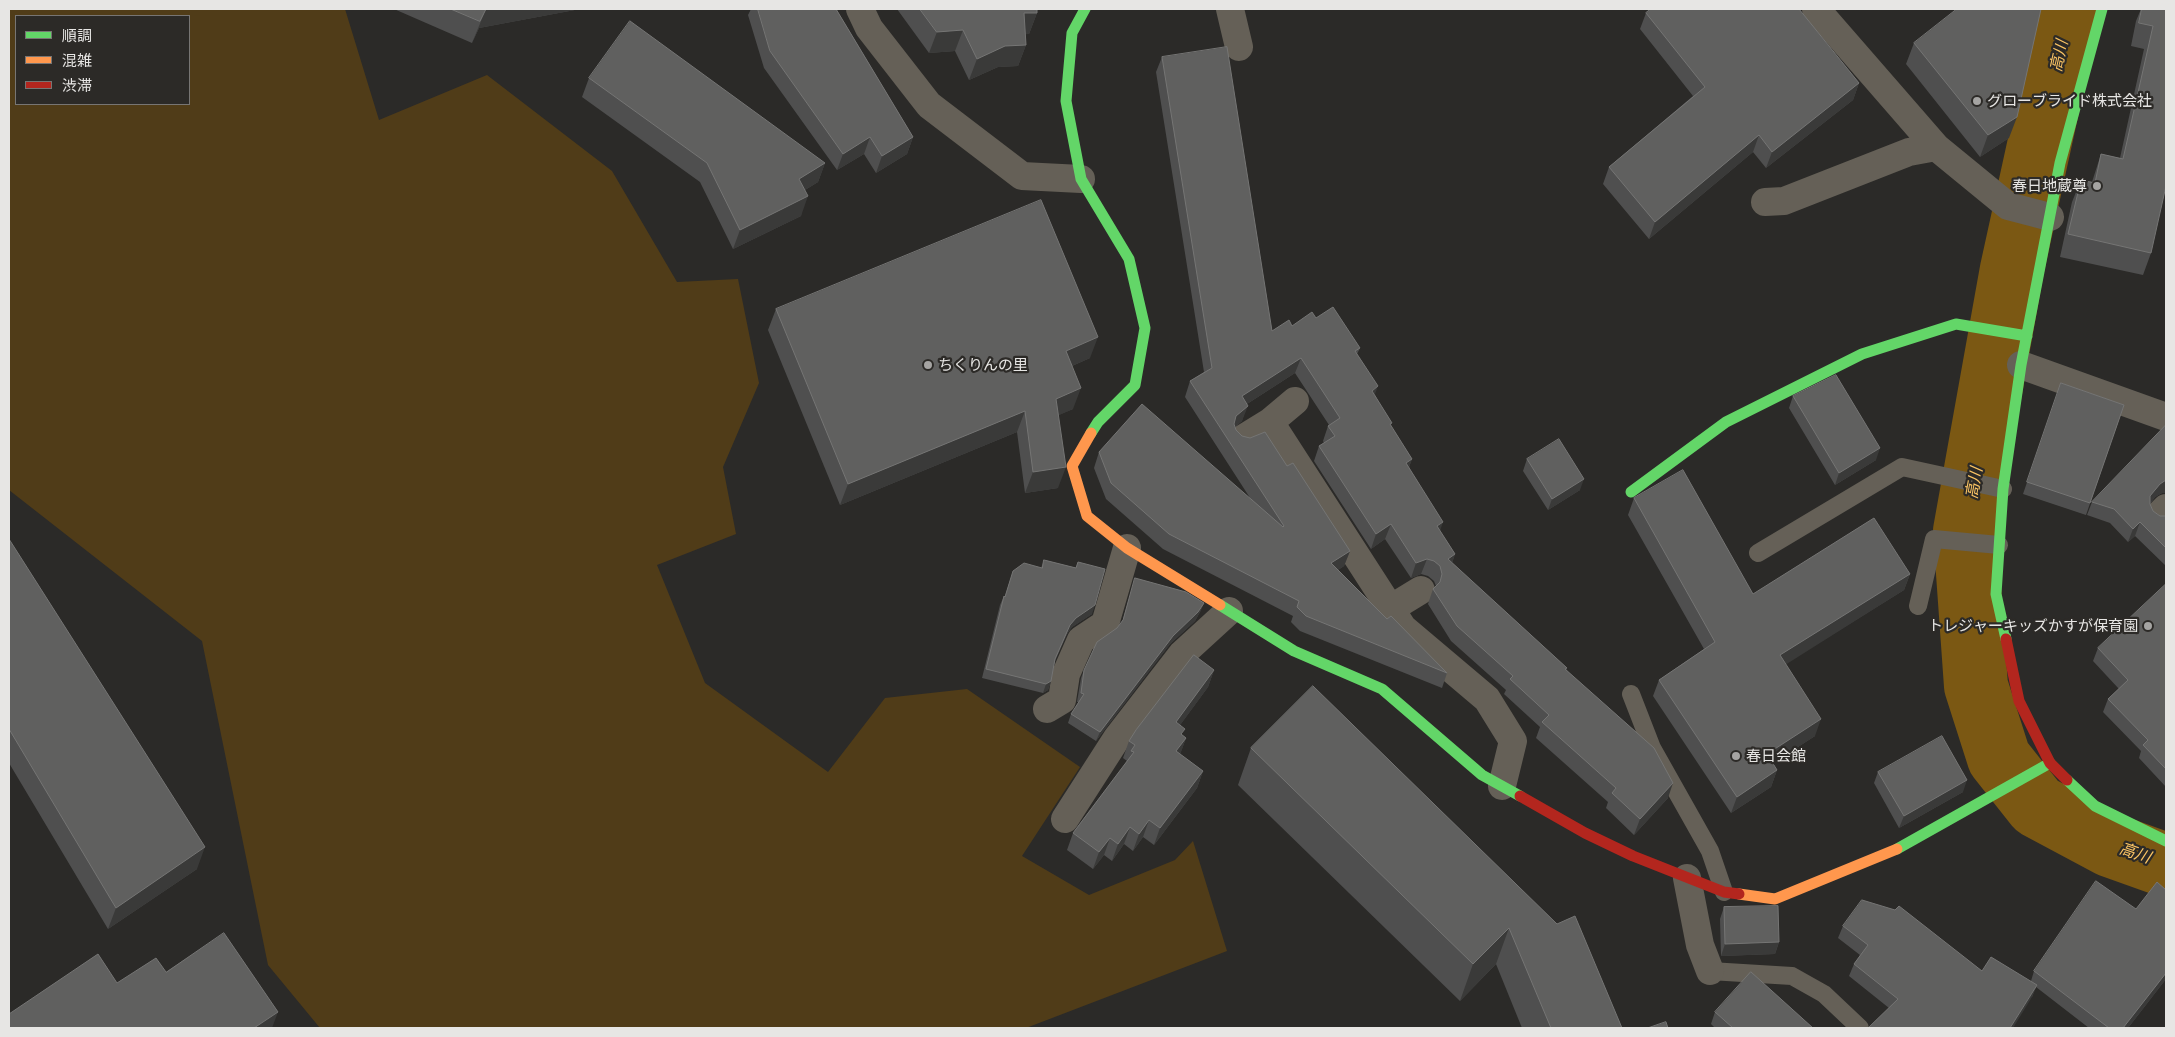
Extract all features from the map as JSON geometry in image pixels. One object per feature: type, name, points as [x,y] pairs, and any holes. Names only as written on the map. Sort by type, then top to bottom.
[{"type":"street","points":[[860,9],[869,28],[929,105],[1022,176],[1081,179]]},
{"type":"street","points":[[1085,9],[1072,33],[1066,101],[1081,179],[1129,259],[1145,328],[1135,385],[1098,422],[1072,466],[1087,516],[1127,548],[1294,651],[1382,689],[1482,775],[1585,833],[1687,878],[1724,892],[1775,899],[1893,851],[2050,763]]},
{"type":"street","points":[[1230,9],[1239,47]]},
{"type":"street","points":[[1816,9],[1936,148],[2008,206],[2044,215]]},
{"type":"street","points":[[2102,9],[2044,215],[2022,336],[2021,365],[1995,487],[1999,544],[1996,594],[2019,701],[2050,763],[2095,806],[2166,842]]},
{"type":"street","points":[[1764,202],[1784,201],[1909,152],[1936,148]]},
{"type":"street","points":[[1631,492],[1726,422],[1862,354],[1956,324],[2022,336]]},
{"type":"street","points":[[2021,365],[2166,417]]},
{"type":"street","points":[[1244,438],[1270,422],[1295,401]]},
{"type":"street","points":[[1270,422],[1403,628],[1487,699],[1513,741],[1502,786]]},
{"type":"street","points":[[1047,709],[1062,700],[1066,674],[1081,640],[1105,624],[1127,548]]},
{"type":"street","points":[[1390,609],[1421,590]]},
{"type":"street","points":[[1066,819],[1117,738],[1182,654],[1229,611]]},
{"type":"street","points":[[1687,878],[1700,945],[1710,971]]},
{"type":"lane","points":[[1758,553],[1902,467],[1995,487]]},
{"type":"lane","points":[[1918,606],[1934,540],[1999,544]]},
{"type":"lane","points":[[1631,694],[1652,748],[1710,851],[1724,892]]},
{"type":"lane","points":[[1710,971],[1792,976],[1824,994],[1860,1028]]},
{"type":"shaded area","points":[[9,9],[345,9],[379,120],[487,75],[612,171],[677,282],[738,279],[759,383],[723,467],[736,534],[657,565],[705,683],[828,772],[885,698],[967,689],[1080,767],[1022,856],[1089,895],[1175,860],[1193,841],[1227,951],[1026,1028],[320,1028],[268,965],[202,641],[9,490]]},
{"type":"building","points":[[451,9],[486,9],[480,21]]},
{"type":"building","points":[[758,9],[836,9],[913,137],[882,156],[870,137],[843,154],[770,51]]},
{"type":"building","points":[[920,9],[1037,9],[1037,13],[1024,13],[1026,45],[1005,46],[977,59],[963,30],[937,32]]},
{"type":"building","points":[[1651,9],[1799,9],[1859,83],[1772,152],[1759,135],[1655,222],[1609,167],[1705,87],[1646,13]]},
{"type":"building","name":"グローブライド株式会社","points":[[1957,9],[2041,9],[2017,117],[1988,135],[1914,43]]},
{"type":"building","points":[[2142,9],[2166,9],[2166,186],[2151,253],[2068,234],[2081,180],[2095,183],[2101,154],[2123,159],[2153,26],[2139,23]]},
{"type":"building","points":[[630,21],[825,163],[799,179],[808,196],[740,230],[707,163],[589,78]]},
{"type":"building","points":[[1227,47],[1272,331],[1289,320],[1292,326],[1312,312],[1316,318],[1333,307],[1360,348],[1355,351],[1378,386],[1372,391],[1412,459],[1406,463],[1443,522],[1437,526],[1455,554],[1448,559],[1567,668],[1565,669],[1654,748],[1673,783],[1640,819],[1612,793],[1616,788],[1542,722],[1549,715],[1510,679],[1513,676],[1457,626],[1433,589],[1440,582],[1442,574],[1440,566],[1434,561],[1427,559],[1416,563],[1391,524],[1376,534],[1319,446],[1335,436],[1328,426],[1340,418],[1301,358],[1242,396],[1248,406],[1236,416],[1234,424],[1236,430],[1242,436],[1250,438],[1265,432],[1287,466],[1293,463],[1350,551],[1331,563],[1387,619],[1391,616],[1447,673],[1306,616],[1297,607],[1299,601],[1169,534],[1111,483],[1099,452],[1142,404],[1284,526],[1190,381],[1212,368],[1162,57]]},
{"type":"building","name":"ちくりんの里","points":[[1041,200],[1098,337],[1066,351],[1081,388],[1056,399],[1066,467],[1033,472],[1025,411],[848,484],[776,309]]},
{"type":"building","points":[[1836,375],[1880,448],[1839,473],[1793,396]]},
{"type":"building","points":[[2061,383],[2124,405],[2090,503],[2027,482]]},
{"type":"building","points":[[2166,425],[2166,480],[2150,496],[2150,504],[2153,511],[2160,516],[2166,516],[2166,548],[2140,522],[2133,529],[2114,509],[2092,502]]},
{"type":"building","points":[[1559,439],[1584,479],[1552,499],[1527,459]]},
{"type":"building","points":[[1683,470],[1753,594],[1874,518],[1910,574],[1780,655],[1821,719],[1767,754],[1777,770],[1737,797],[1659,680],[1715,642],[1634,498]]},
{"type":"building","points":[[9,539],[205,847],[116,908],[9,729]]},
{"type":"building","points":[[1044,560],[1076,568],[1078,562],[1105,569],[1095,605],[1076,618],[1070,625],[1055,659],[1051,681],[1046,684],[986,669],[1004,596],[1013,571],[1024,563],[1042,568]]},
{"type":"building","points":[[1135,578],[1186,592],[1204,603],[1198,612],[1173,636],[1100,732],[1071,714],[1084,694],[1081,693],[1084,670],[1097,642],[1117,628],[1123,620]]},
{"type":"building","points":[[2166,584],[2166,769],[2143,745],[2148,740],[2108,699],[2128,680],[2098,648]]},
{"type":"building","points":[[1194,655],[1214,670],[1176,722],[1185,729],[1181,734],[1186,738],[1176,751],[1203,771],[1160,828],[1149,820],[1139,834],[1130,827],[1118,844],[1110,838],[1099,852],[1073,833],[1134,752],[1131,751],[1135,745],[1129,741],[1136,730]]},
{"type":"building","points":[[1313,686],[1557,924],[1575,916],[1622,1028],[1551,1028],[1509,928],[1473,964],[1251,748]]},
{"type":"building","points":[[1942,736],[1967,780],[1904,816],[1878,772]]},
{"type":"building","points":[[2096,881],[2136,909],[2157,882],[2166,890],[2166,973],[2123,1028],[2109,1028],[2034,971]]},
{"type":"building","points":[[1862,900],[1895,910],[1899,906],[1982,971],[1991,957],[2037,985],[2010,1028],[1868,1028],[1898,999],[1854,964],[1868,945],[1843,926]]},
{"type":"building","points":[[1778,906],[1779,942],[1725,944],[1724,907]]},
{"type":"building","points":[[224,933],[278,1012],[254,1028],[9,1028],[9,1014],[98,954],[117,983],[156,958],[166,972]]},
{"type":"building","points":[[1751,972],[1813,1028],[1733,1028],[1715,1012]]},
{"type":"building","points":[[1666,1022],[1668,1028],[1648,1028]]},
{"type":"waterway","name":"高川","points":[[2069,9],[2012,269],[1965,531],[1976,686],[1999,758],[2037,806],[2110,845],[2166,865]]},
{"type":"traffic: fast","points":[[1085,9],[1072,33],[1066,101],[1081,179],[1129,259],[1145,328],[1135,385],[1098,422],[1091,433]]},
{"type":"traffic: fast","points":[[2006,639],[1996,594],[2003,489],[2021,365],[2060,163],[2102,9]]},
{"type":"traffic: fast","points":[[1631,492],[1726,422],[1862,354],[1956,324],[2027,336]]},
{"type":"traffic: fast","points":[[1220,605],[1294,651],[1382,689],[1482,775],[1520,796]]},
{"type":"traffic: fast","points":[[1897,849],[2050,763]]},
{"type":"traffic: fast","points":[[2067,780],[2095,806],[2166,841]]},
{"type":"traffic: slow","points":[[1091,433],[1072,466],[1087,516],[1127,548],[1220,605]]},
{"type":"traffic: slow","points":[[1739,894],[1775,899],[1897,849]]},
{"type":"traffic: jam","points":[[2006,639],[2019,701],[2050,763],[2067,780]]},
{"type":"traffic: jam","points":[[1520,796],[1585,833],[1633,856],[1724,892],[1739,894]]},
{"type":"place","name":"グローブライド株式会社","points":[[1977,101]]},
{"type":"place","name":"春日地蔵尊","points":[[2097,186]]},
{"type":"place","name":"ちくりんの里","points":[[928,365]]},
{"type":"place","name":"トレジャーキッズかすが保育園","points":[[2148,626]]},
{"type":"place","name":"春日会館","points":[[1736,756]]}]
